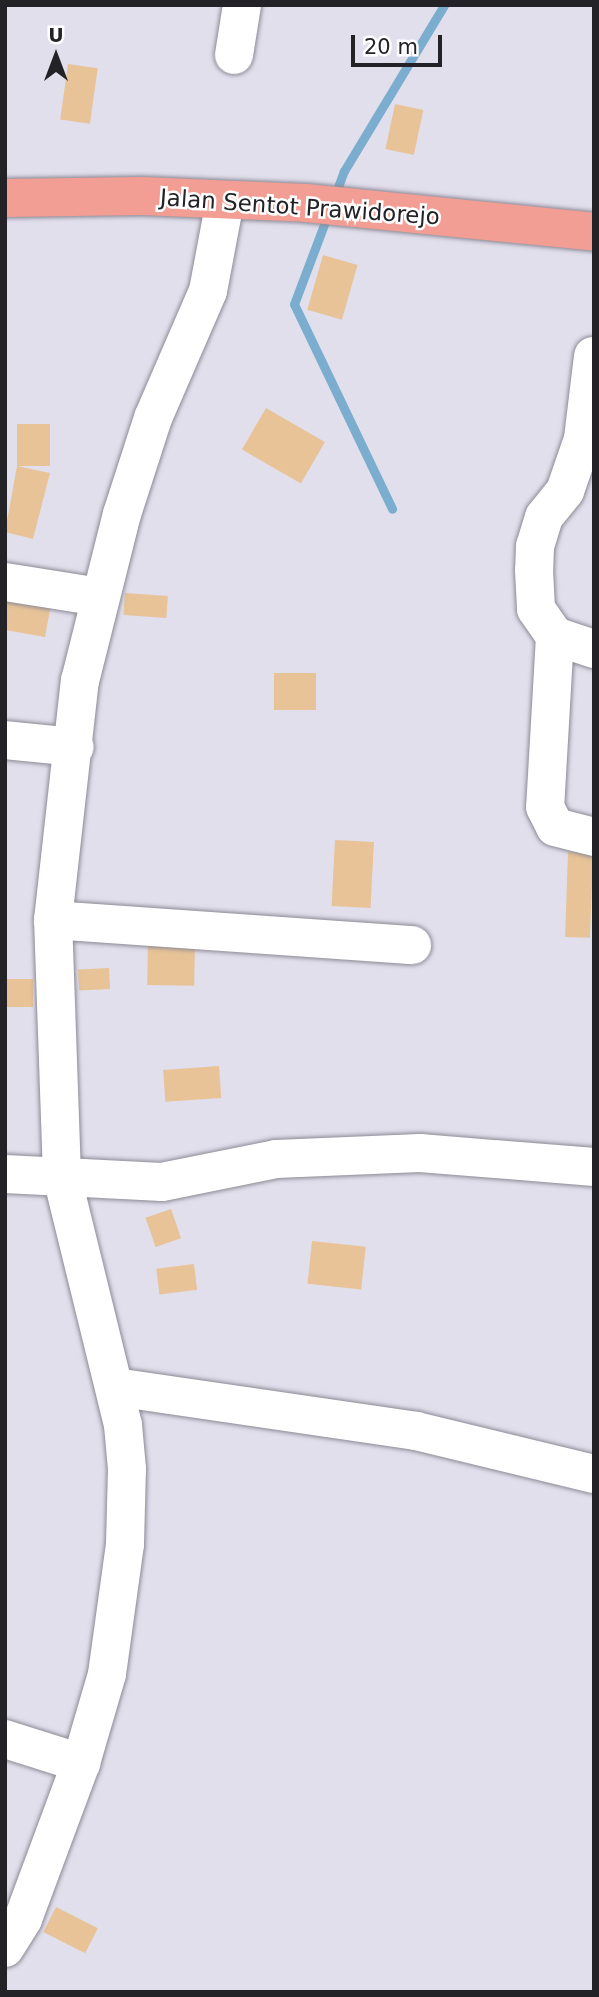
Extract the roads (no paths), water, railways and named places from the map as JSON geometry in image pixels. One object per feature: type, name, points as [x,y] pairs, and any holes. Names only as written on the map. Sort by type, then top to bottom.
[{"type":"main road","name":"Jalan Sentot Prawidorejo","points":[[5,198],[142,196],[306,203],[594,232]]},
{"type":"street","points":[[234,55],[242,5]]},
{"type":"street","points":[[5,1948],[23,1919],[81,1763],[119,1611],[127,1469],[115,1387],[62,1176],[53,920],[75,747],[80,681],[100,597],[153,418],[208,291],[225,201]]},
{"type":"street","points":[[593,356],[575,467],[565,491],[544,517],[535,546],[536,609],[555,636],[594,649]]},
{"type":"street","points":[[5,582],[100,597]]},
{"type":"street","points":[[555,636],[545,807],[555,827],[594,837]]},
{"type":"street","points":[[5,740],[75,747]]},
{"type":"street","points":[[53,920],[412,945]]},
{"type":"street","points":[[5,1174],[162,1182],[276,1159],[420,1153],[594,1167]]},
{"type":"street","points":[[115,1387],[416,1431],[594,1474]]},
{"type":"street","points":[[5,1739],[81,1763]]},
{"type":"waterway","points":[[334,198],[344,171],[444,5]]},
{"type":"waterway","points":[[328,214],[294,304],[392,509]]}]
